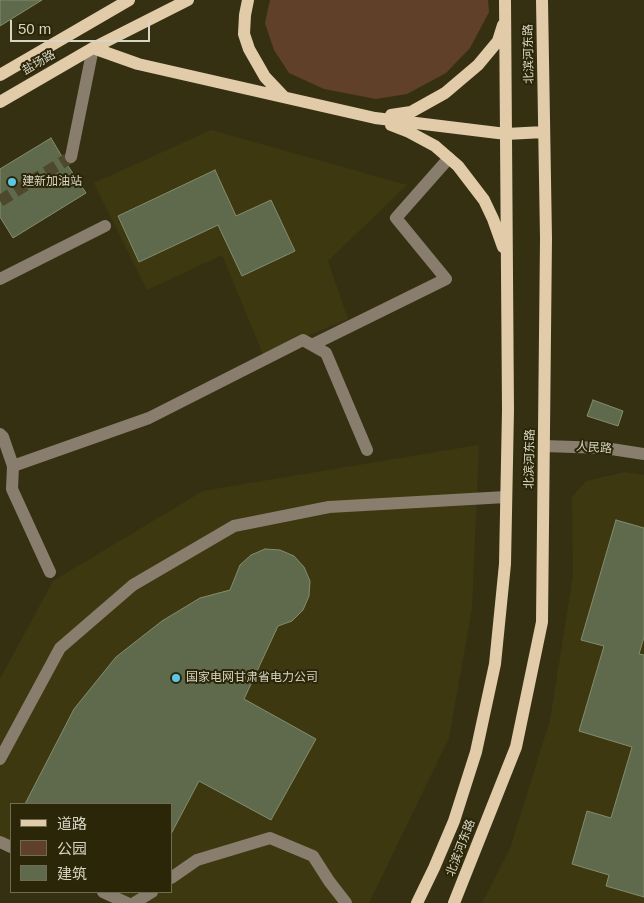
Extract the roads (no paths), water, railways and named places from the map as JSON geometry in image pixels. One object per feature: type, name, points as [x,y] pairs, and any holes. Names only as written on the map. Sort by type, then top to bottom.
[{"type":"main road","name":"盐场路","points":[[0,75],[129,0]]},
{"type":"main road","name":"盐场路","points":[[0,102],[93,48],[188,0]]},
{"type":"main road","points":[[248,0],[244,34],[248,49],[266,77],[284,97]]},
{"type":"main road","name":"北滨河东路","points":[[417,903],[454,821],[476,752],[495,664],[505,564],[508,410],[505,0]]},
{"type":"main road","name":"北滨河东路","points":[[454,903],[516,747],[542,622],[546,248],[542,0]]},
{"type":"main road","points":[[375,118],[411,112],[445,93],[478,65],[498,41],[506,16]]},
{"type":"main road","points":[[93,48],[138,64],[375,118],[506,134],[544,132]]},
{"type":"main road","points":[[375,118],[418,136],[435,146],[458,166],[484,200],[494,219],[507,256]]},
{"type":"street","points":[[71,157],[93,48]]},
{"type":"street","points":[[312,345],[446,279],[396,218],[449,158]]},
{"type":"street","points":[[0,279],[105,226]]},
{"type":"street","points":[[13,466],[149,418],[303,340],[326,352],[366,450]]},
{"type":"street","points":[[0,434],[3,437],[13,466],[12,489],[50,572]]},
{"type":"street","name":"人民路","points":[[544,446],[605,448],[644,454]]},
{"type":"street","points":[[0,759],[60,648],[133,585],[234,526],[330,508],[506,498]]},
{"type":"street","points":[[172,877],[197,860],[270,838],[313,856],[346,903]]},
{"type":"street","points":[[105,893],[127,903]]},
{"type":"street","points":[[134,903],[150,893]]},
{"type":"tunnel","points":[[0,201],[71,157]]},
{"type":"place","name":"建新加油站","points":[[12,182]]},
{"type":"place","name":"国家电网甘肃省电力公司","points":[[176,678]]}]
